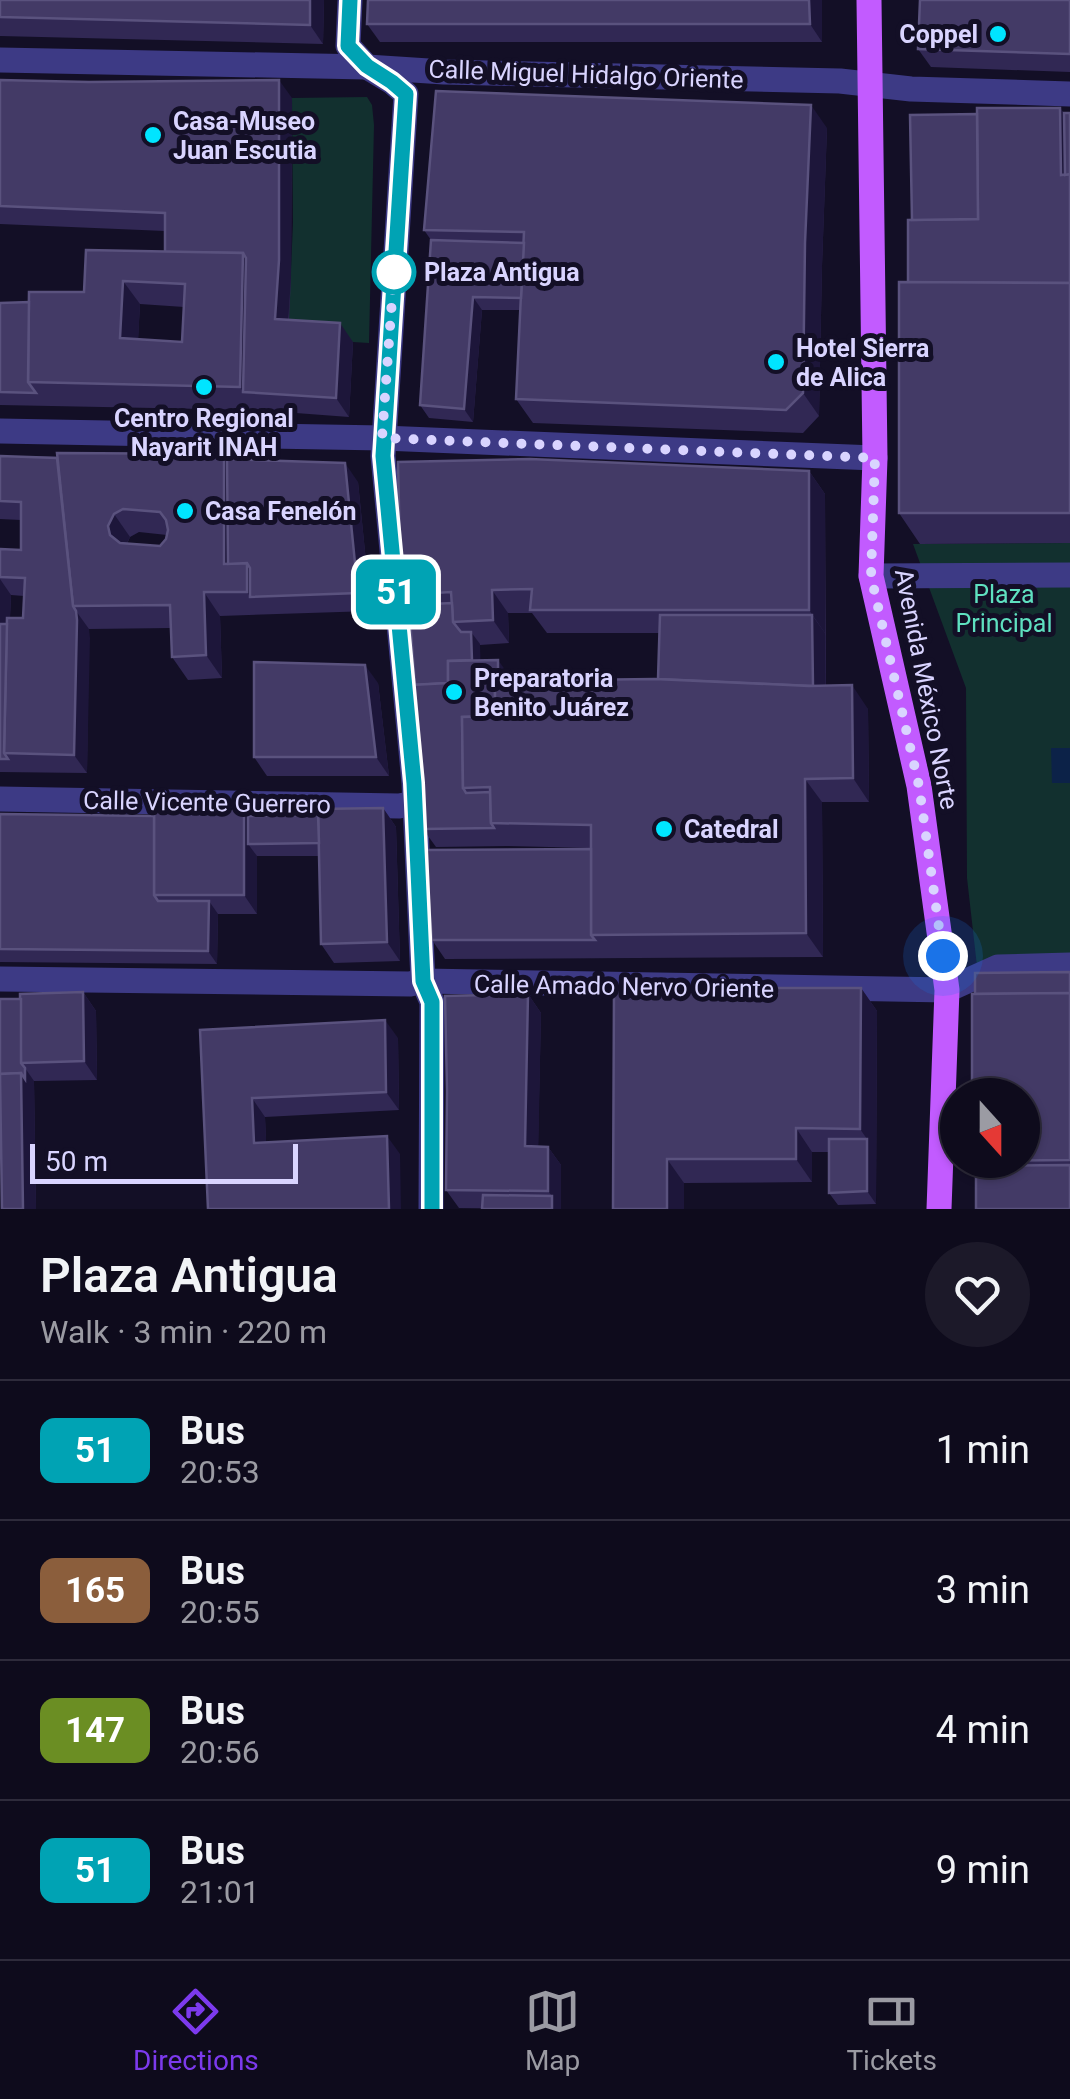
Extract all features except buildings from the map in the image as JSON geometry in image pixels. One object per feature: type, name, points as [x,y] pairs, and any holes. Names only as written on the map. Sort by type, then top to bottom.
[{"type":"main road","name":"Avenida México Norte","points":[[869,0],[875,458],[871,576],[919,786],[948,990],[939,1209]]},
{"type":"street","points":[[350,0],[348,46],[367,66],[406,94],[382,438],[414,804],[423,981],[432,1002],[432,1209]]},
{"type":"street","name":"Calle Miguel Hidalgo Oriente","points":[[0,60],[367,66],[444,72],[872,83],[910,89],[1070,94]]},
{"type":"street","points":[[0,431],[382,438],[875,458]]},
{"type":"street","points":[[871,576],[1070,574]]},
{"type":"street","name":"Calle Vicente Guerrero","points":[[0,798],[414,804]]},
{"type":"street","points":[[948,990],[998,967],[1070,965]]},
{"type":"street","name":"Calle Amado Nervo Oriente","points":[[0,980],[410,984],[423,981],[948,990]]},
{"type":"green space","name":"Plaza Antigua","points":[[367,97],[374,125],[369,343],[288,338],[293,223],[292,98]]},
{"type":"green space","name":"Plaza Principal","points":[[1070,543],[1070,991],[979,984],[967,878],[966,688],[913,544]]},
{"type":"water","points":[[1051,748],[1070,748],[1070,783],[1052,783]]},
{"type":"bus line","name":"51","points":[[350,0],[348,46],[367,66],[406,94],[383,456],[414,783],[423,981],[432,1002],[432,1209]]},
{"type":"place","name":"Coppel","points":[[998,34]]},
{"type":"place","name":"Casa-Museo Juan Escutia","points":[[153,135]]},
{"type":"place","name":"Plaza Antigua","points":[[394,272]]},
{"type":"place","name":"Hotel Sierra de Alica","points":[[776,362]]},
{"type":"place","name":"Centro Regional Nayarit INAH","points":[[204,387]]},
{"type":"place","name":"Casa Fenelón","points":[[185,511]]},
{"type":"place","name":"Preparatoria Benito Juárez","points":[[454,692]]},
{"type":"place","name":"Catedral","points":[[664,829]]},
{"type":"route","points":[[394,272],[382,438],[875,458],[871,576],[919,786],[943,956]]}]
